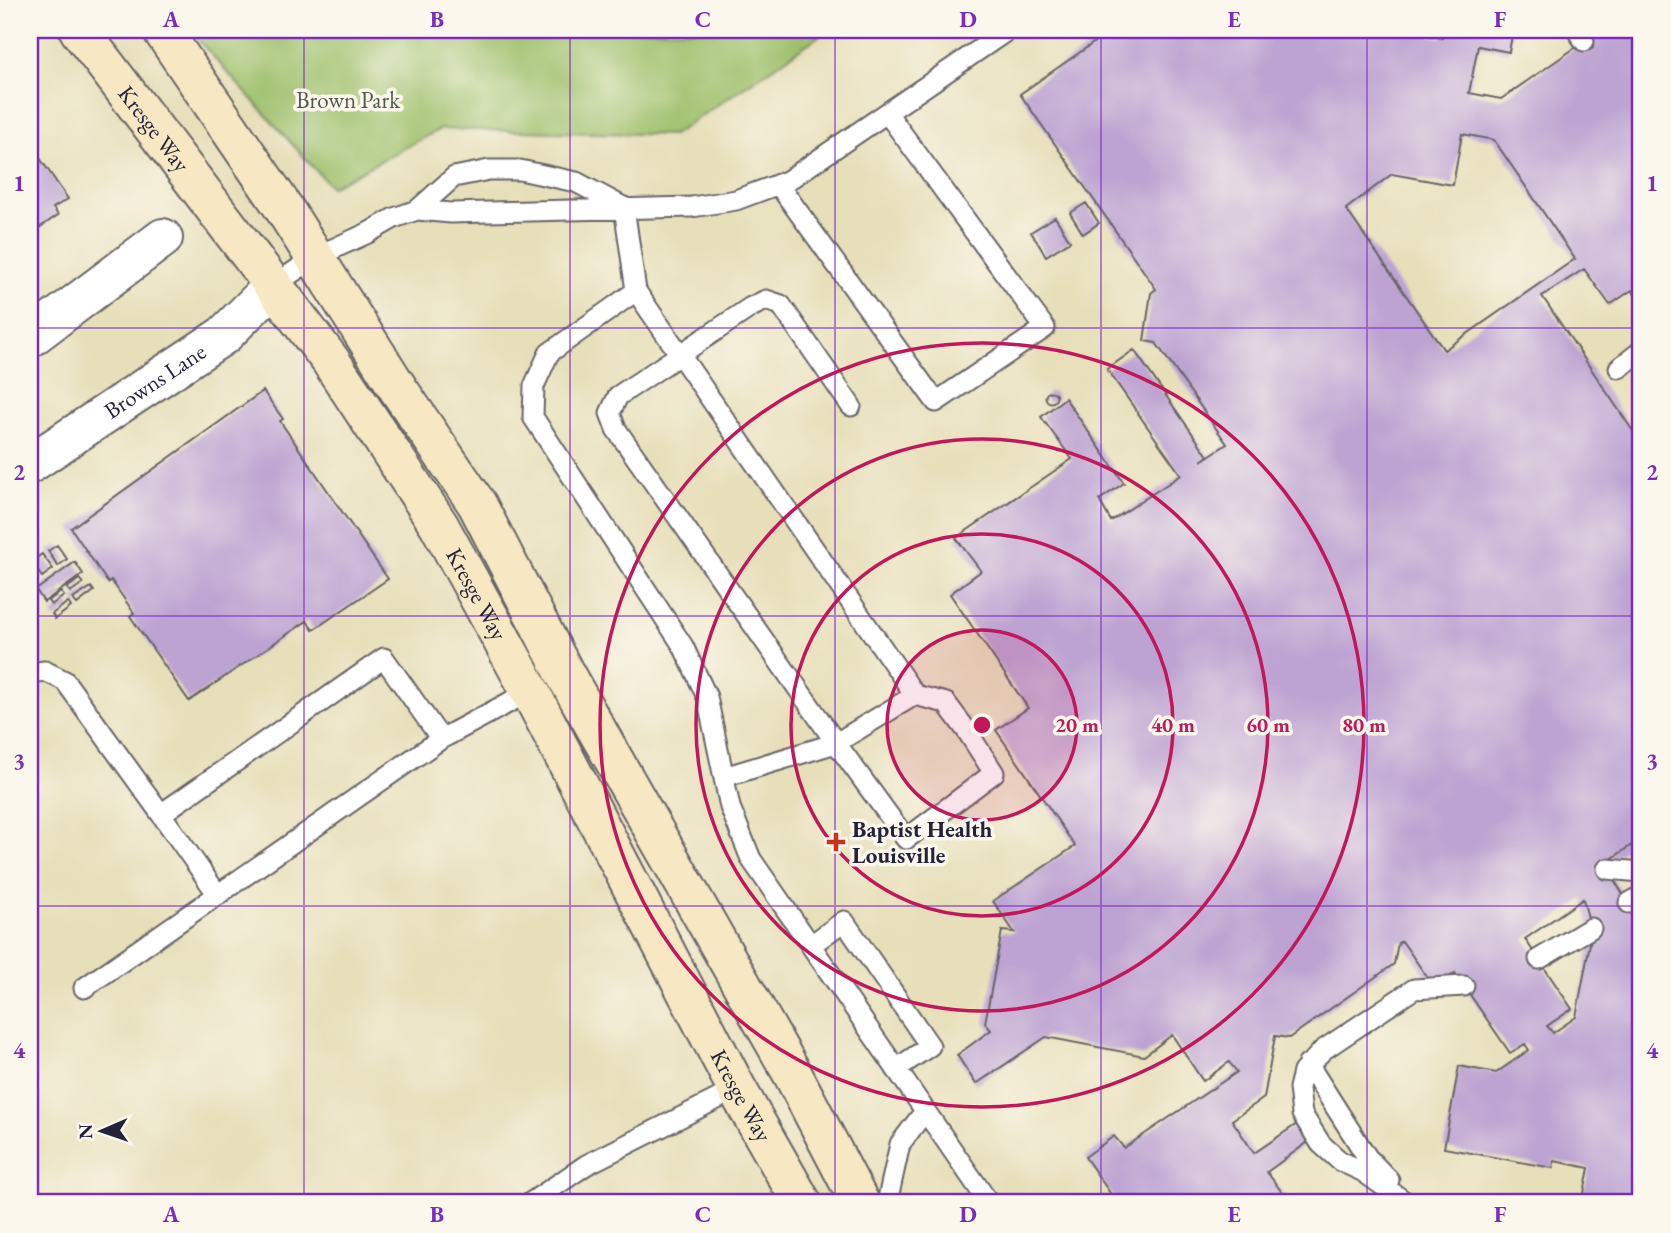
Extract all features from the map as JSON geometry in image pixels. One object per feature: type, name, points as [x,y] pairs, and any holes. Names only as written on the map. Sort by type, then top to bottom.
[{"type":"street","name":"Kresge Way","points":[[79,30],[330,360],[439,526],[530,691],[737,1089],[802,1203]]},
{"type":"street","name":"Kresge Way","points":[[163,30],[477,504],[565,674],[792,1073],[860,1203]]},
{"type":"street","points":[[30,338],[163,238]]},
{"type":"street","name":"Browns Lane","points":[[30,464],[223,335],[273,286]]},
{"type":"lane","points":[[417,210],[451,213],[692,207],[736,200],[787,181],[1008,30]]},
{"type":"lane","points":[[778,184],[936,402],[1045,328],[887,113]]},
{"type":"lane","points":[[273,286],[314,257],[394,218],[417,210],[454,177],[489,170],[520,170],[576,182],[624,207]]},
{"type":"lane","points":[[624,207],[636,291],[680,354],[915,695],[946,703],[994,773],[906,839],[616,429],[610,412],[618,396],[680,354],[751,307],[766,300],[781,305],[850,406]]},
{"type":"lane","points":[[636,291],[549,353],[534,386],[533,417],[682,646],[707,697],[730,807],[751,859],[989,1203]]},
{"type":"lane","points":[[1619,368],[1641,351]]},
{"type":"lane","points":[[161,814],[384,658],[440,739]]},
{"type":"lane","points":[[30,673],[45,671],[65,681],[218,895]]},
{"type":"lane","points":[[84,988],[440,739],[565,674]]},
{"type":"lane","points":[[724,777],[836,743],[915,695]]},
{"type":"lane","points":[[1607,869],[1641,872]]},
{"type":"lane","points":[[811,945],[844,921],[930,1046],[896,1069]]},
{"type":"lane","points":[[1539,959],[1591,928]]},
{"type":"lane","points":[[1409,1203],[1363,1171],[1340,1161],[1321,1144],[1302,1114],[1300,1106],[1299,1088],[1303,1072],[1323,1050],[1422,984],[1464,986]]},
{"type":"lane","points":[[1308,1064],[1367,1157],[1409,1203]]},
{"type":"lane","points":[[530,1203],[586,1165],[737,1089]]},
{"type":"lane","points":[[887,1203],[900,1144],[925,1111]]},
{"type":"green space","name":"Brown Park","points":[[189,30],[828,30],[673,135],[440,129],[331,187]]},
{"type":"building","points":[[1112,30],[1401,30],[1442,38],[1443,30],[1513,30],[1509,52],[1478,46],[1469,93],[1501,99],[1601,30],[1641,30],[1641,304],[1632,290],[1610,305],[1584,269],[1542,296],[1641,443],[1641,843],[1639,840],[1604,864],[1635,913],[1638,910],[1641,914],[1641,1203],[1582,1203],[1589,1168],[1554,1161],[1553,1168],[1444,1148],[1459,1066],[1496,1073],[1529,1050],[1525,1044],[1510,1053],[1455,973],[1434,987],[1402,941],[1398,943],[1394,964],[1289,1038],[1275,1036],[1264,1098],[1232,1120],[1254,1153],[1303,1120],[1315,1137],[1267,1172],[1290,1203],[1117,1203],[1085,1157],[1114,1136],[1124,1148],[1237,1072],[1229,1062],[1203,1081],[1172,1035],[1144,1056],[1046,1037],[976,1084],[957,1055],[991,1030],[985,1023],[1002,931],[1014,932],[993,901],[1075,846],[996,730],[1028,708],[950,594],[981,571],[956,538],[1072,459],[1041,417],[1065,398],[1124,483],[1099,500],[1111,521],[1181,475],[1107,369],[1134,350],[1208,456],[1201,461],[1227,444],[1156,343],[1144,341],[1151,293],[1156,289],[1020,94]],"holes":[[[1462,134],[1494,140],[1575,259],[1444,350],[1346,209],[1392,174],[1453,185]],[[1583,899],[1592,933],[1576,1017],[1553,1033],[1547,1026],[1572,1009],[1525,939]]]},
{"type":"building","points":[[35,151],[68,199],[53,208],[58,215],[30,234],[30,155]]},
{"type":"building","points":[[1086,203],[1099,223],[1083,234],[1070,213]]},
{"type":"building","points":[[1055,217],[1070,241],[1046,256],[1031,232]]},
{"type":"building","points":[[263,391],[283,419],[280,421],[388,579],[313,630],[307,621],[189,701],[130,616],[134,613],[111,580],[108,583],[71,528]]},
{"type":"building","points":[[1051,391],[1057,397],[1051,403],[1045,397]]},
{"type":"building","points":[[57,545],[67,559],[58,566],[48,551]]},
{"type":"building","points":[[42,554],[53,569],[42,577],[31,562]]},
{"type":"building","points":[[75,562],[83,574],[44,602],[36,590]]},
{"type":"building","points":[[79,579],[83,583],[70,592],[67,588]]},
{"type":"building","points":[[91,587],[94,591],[77,604],[73,599]]},
{"type":"building","points":[[61,592],[64,596],[51,605],[48,601]]},
{"type":"building","points":[[68,602],[71,607],[55,619],[52,614]]},
{"type":"place","name":"Baptist Health Louisville","points":[[836,842]]}]
